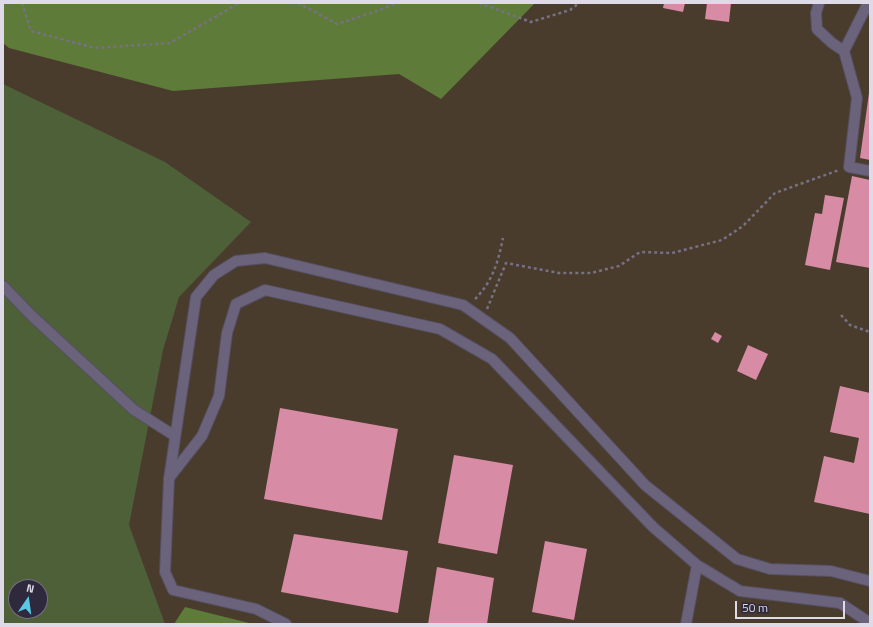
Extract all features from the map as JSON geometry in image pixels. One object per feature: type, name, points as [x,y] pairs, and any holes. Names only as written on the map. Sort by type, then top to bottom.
[{"type":"lane","points":[[819,3],[816,13],[817,29],[832,43],[844,51],[857,98],[848,167],[870,171]]},
{"type":"lane","points":[[844,51],[868,3]]},
{"type":"lane","points":[[286,624],[256,609],[173,590],[165,572],[169,479],[196,297],[214,275],[236,261],[265,258],[463,305],[510,338],[645,485],[737,559],[770,568],[831,571],[870,581]]},
{"type":"lane","points":[[3,286],[32,316],[134,410],[175,436]]},
{"type":"lane","points":[[169,479],[202,436],[219,396],[228,333],[236,304],[265,290],[440,329],[492,359],[653,527],[697,565],[740,591],[840,603],[870,623]]},
{"type":"lane","points":[[686,624],[697,565]]},
{"type":"path","points":[[22,3],[31,31],[95,48],[170,43],[239,3]]},
{"type":"path","points":[[298,3],[337,24],[380,10],[395,3]]},
{"type":"path","points":[[479,3],[530,22],[570,10],[579,3]]},
{"type":"path","points":[[483,319],[506,263],[559,273],[591,272],[620,266],[640,252],[672,253],[722,240],[743,226],[775,193],[848,167]]},
{"type":"path","points":[[467,308],[481,293],[498,264],[503,238]]},
{"type":"path","points":[[841,315],[850,326],[870,332]]},
{"type":"shaded area","points":[[3,3],[870,3],[870,624],[3,624]]},
{"type":"green space","points":[[3,3],[535,3],[441,99],[399,74],[173,91],[9,48],[3,43]]},
{"type":"green space","points":[[3,84],[165,162],[251,222],[179,297],[163,350],[129,525],[165,624],[3,624]]},
{"type":"green space","points":[[185,607],[253,624],[174,624]]},
{"type":"building","points":[[664,3],[685,3],[683,12],[663,8]]},
{"type":"building","points":[[707,3],[731,3],[729,22],[705,19]]},
{"type":"building","points":[[870,93],[870,160],[860,158]]},
{"type":"building","points":[[852,176],[870,180],[870,268],[836,262]]},
{"type":"building","points":[[825,195],[844,198],[830,270],[805,265],[815,213],[822,214]]},
{"type":"building","points":[[715,332],[722,336],[718,343],[711,339]]},
{"type":"building","points":[[748,345],[768,354],[756,380],[737,371]]},
{"type":"building","points":[[840,386],[870,393],[870,514],[814,502],[824,456],[854,463],[859,438],[830,432]]},
{"type":"building","points":[[280,408],[398,429],[382,520],[264,499]]},
{"type":"building","points":[[454,455],[513,465],[497,554],[438,543]]},
{"type":"building","points":[[294,534],[408,551],[398,613],[281,592]]},
{"type":"building","points":[[545,541],[587,549],[574,620],[532,612]]},
{"type":"building","points":[[437,567],[494,578],[487,624],[428,624]]}]
